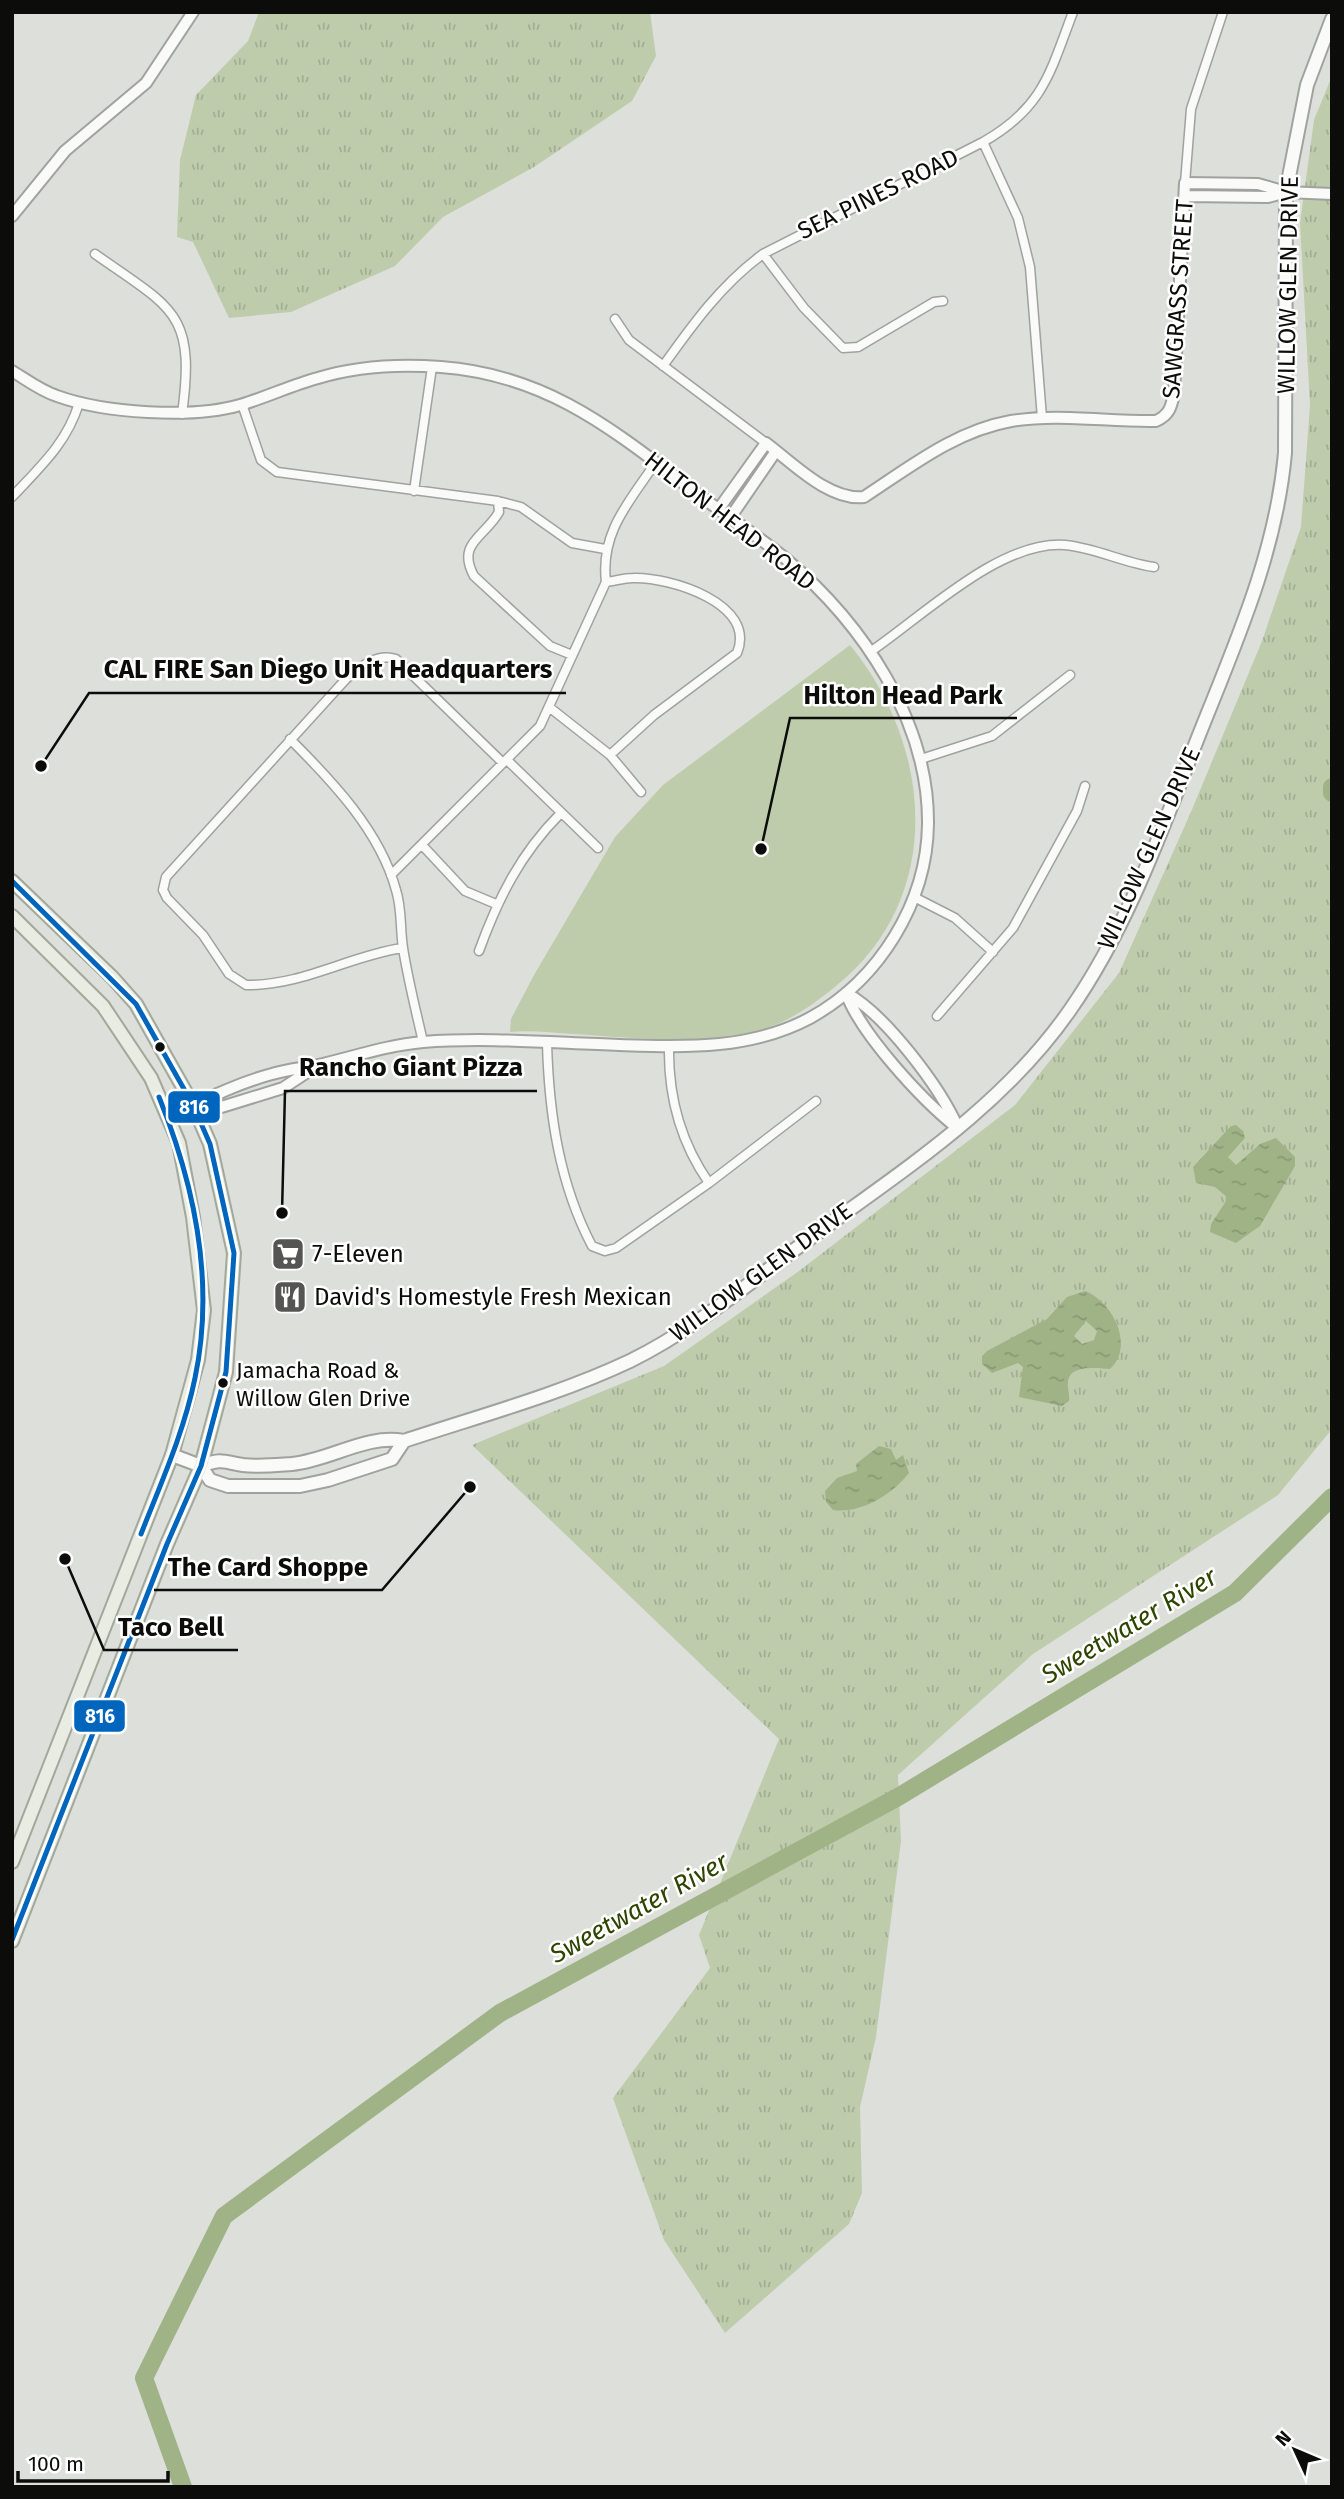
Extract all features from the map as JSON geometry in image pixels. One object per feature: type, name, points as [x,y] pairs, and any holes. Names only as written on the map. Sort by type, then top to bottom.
[{"type":"main road","name":"WILLOW GLEN DRIVE","points":[[201,1466],[220,1459],[243,1465],[296,1463],[385,1438],[404,1441],[595,1376],[658,1346],[723,1303],[958,1128],[1005,1087],[1048,1039],[1085,987],[1107,949],[1156,843],[1257,587],[1276,521],[1285,453],[1286,192],[1307,85],[1332,19]]},
{"type":"main road","points":[[12,881],[113,977],[136,1004],[193,1105],[210,1144],[234,1253],[226,1372],[201,1466],[167,1544],[12,1941]]},
{"type":"main road","points":[[12,916],[114,1020],[151,1078],[179,1143],[194,1217],[204,1310],[198,1360],[172,1455],[12,1862]]},
{"type":"main road","name":"WILLOW GLEN DRIVE","points":[[172,1455],[201,1466],[210,1480],[228,1486],[300,1486],[328,1480],[392,1459],[404,1441]]},
{"type":"street","points":[[12,216],[49,167],[102,118],[146,83],[192,12]]},
{"type":"street","name":"SEA PINES ROAD","points":[[663,366],[702,311],[735,275],[763,254],[983,142],[1015,121],[1045,86],[1073,12]]},
{"type":"street","name":"SAWGRASS STREET","points":[[615,320],[629,340],[663,366],[836,494],[850,499],[864,497],[965,434],[997,424],[1042,418],[1156,421],[1170,411],[1174,394],[1191,109],[1223,12]]},
{"type":"street","points":[[983,142],[1018,218],[1030,267],[1042,418]]},
{"type":"street","points":[[1185,183],[1258,184],[1286,192],[1332,194]]},
{"type":"street","points":[[1185,196],[1268,197],[1286,192]]},
{"type":"street","points":[[95,254],[156,297],[182,329],[187,375],[182,414]]},
{"type":"street","points":[[763,254],[804,308],[843,348],[858,347],[934,302],[943,301]]},
{"type":"street","points":[[414,491],[432,367]]},
{"type":"street","name":"HILTON HEAD ROAD","points":[[12,371],[52,395],[79,403],[182,414],[242,404],[322,376],[366,368],[432,367],[496,374],[526,384],[602,421],[787,560],[831,603],[870,652],[903,712],[920,759],[928,823],[924,863],[914,897],[886,948],[846,993],[807,1019],[766,1036],[726,1045],[423,1042],[381,1048],[317,1066],[274,1073],[204,1097],[168,1117]]},
{"type":"street","points":[[12,497],[61,444],[72,425],[79,403]]},
{"type":"street","points":[[242,404],[261,460],[276,472],[498,501],[521,508],[572,543],[606,549]]},
{"type":"street","points":[[718,510],[766,443]]},
{"type":"street","points":[[730,518],[776,451]]},
{"type":"street","points":[[391,875],[540,726],[606,582],[606,549],[612,525],[656,462]]},
{"type":"street","points":[[498,501],[499,512],[474,540],[468,565],[474,576],[550,646],[572,655]]},
{"type":"street","points":[[870,652],[990,567],[1028,549],[1053,545],[1078,547],[1154,567]]},
{"type":"street","points":[[606,582],[633,578],[652,579],[702,595],[735,619],[742,640],[737,653],[654,715],[610,755]]},
{"type":"street","points":[[402,948],[362,957],[309,977],[246,985],[229,974],[203,935],[167,898],[163,890],[166,877],[290,738],[345,679],[364,664],[386,656],[396,659],[598,848]]},
{"type":"street","points":[[920,759],[992,736],[1070,675]]},
{"type":"street","points":[[549,707],[610,755],[641,792]]},
{"type":"street","points":[[290,738],[326,775],[363,825],[391,875],[397,892],[402,948],[423,1042]]},
{"type":"street","points":[[937,1016],[1018,920],[1077,811],[1085,786]]},
{"type":"street","points":[[478,951],[496,904],[516,866],[560,814]]},
{"type":"street","points":[[422,845],[465,891],[496,904]]},
{"type":"street","points":[[914,897],[955,918],[993,951]]},
{"type":"street","points":[[846,993],[866,1004],[945,1098],[958,1128]]},
{"type":"street","points":[[846,993],[854,1015],[933,1109],[958,1128]]},
{"type":"street","points":[[547,1043],[550,1111],[577,1217],[592,1246],[605,1251],[616,1248],[709,1184],[816,1101]]},
{"type":"street","points":[[670,1046],[677,1121],[696,1164],[709,1184]]},
{"type":"street","name":"HILTON HEAD ROAD","points":[[193,1105],[215,1109],[272,1091],[317,1066]]},
{"type":"green space","points":[[259,12],[650,12],[656,56],[632,101],[534,167],[443,217],[395,266],[291,312],[229,318],[193,242],[177,237],[180,160],[196,95],[248,41]]},
{"type":"green space","points":[[1332,76],[1332,1429],[1278,1495],[1033,1654],[898,1775],[901,1841],[876,2037],[860,2107],[862,2193],[849,2224],[725,2333],[664,2240],[613,2098],[710,1968],[699,1935],[779,1739],[472,1445],[664,1366],[799,1271],[1015,1105],[1119,973],[1191,812],[1262,641],[1301,527],[1310,405],[1300,223],[1314,120]]},
{"type":"green space","points":[[850,645],[878,685],[898,729],[911,774],[915,820],[911,866],[896,910],[872,950],[819,999],[793,1016],[764,1029],[717,1038],[693,1039],[510,1032],[511,1019],[534,975],[615,837],[663,785]]},
{"type":"water","points":[[1236,1125],[1243,1131],[1245,1138],[1228,1157],[1236,1165],[1260,1144],[1276,1138],[1295,1157],[1295,1166],[1260,1226],[1236,1243],[1210,1232],[1211,1224],[1228,1198],[1215,1187],[1196,1183],[1193,1167],[1231,1126]]},
{"type":"water","points":[[1085,1291],[1112,1314],[1120,1337],[1121,1349],[1117,1359],[1110,1369],[1085,1368],[1073,1372],[1068,1382],[1069,1401],[1062,1406],[1019,1397],[1023,1367],[1018,1363],[992,1373],[982,1364],[982,1356],[1047,1319],[1067,1297]],"holes":[[[1086,1321],[1097,1331],[1094,1340],[1082,1344],[1074,1336]]]},
{"type":"water","points":[[879,1446],[891,1449],[896,1460],[903,1455],[909,1473],[876,1501],[854,1509],[833,1510],[826,1502],[825,1491],[837,1478],[857,1471],[856,1464]]},
{"type":"waterway","name":"Sweetwater River","points":[[1332,787],[1332,793]]},
{"type":"waterway","name":"Sweetwater River","points":[[183,2487],[144,2378],[224,2216],[500,2013],[898,1797],[1235,1593],[1332,1497]]},
{"type":"transit line","name":"816","points":[[12,881],[136,1004],[193,1105],[210,1144],[234,1253],[226,1372],[201,1466],[167,1544],[12,1940]]},
{"type":"transit line","name":"816","points":[[141,1534],[185,1418],[201,1342],[203,1307],[198,1235],[191,1200],[183,1165],[159,1097]]},
{"type":"place","name":"CAL FIRE San Diego Unit Headquarters","points":[[41,766]]},
{"type":"place","name":"Hilton Head Park","points":[[761,849]]},
{"type":"place","name":"Rancho Giant Pizza","points":[[282,1213]]},
{"type":"place","name":"7-Eleven","points":[[288,1254]]},
{"type":"place","name":"David's Homestyle Fresh Mexican","points":[[290,1297]]},
{"type":"place","name":"Jamacha Road & Willow Glen Drive","points":[[223,1383]]},
{"type":"place","name":"The Card Shoppe","points":[[470,1487]]},
{"type":"place","name":"Taco Bell","points":[[65,1559]]}]
